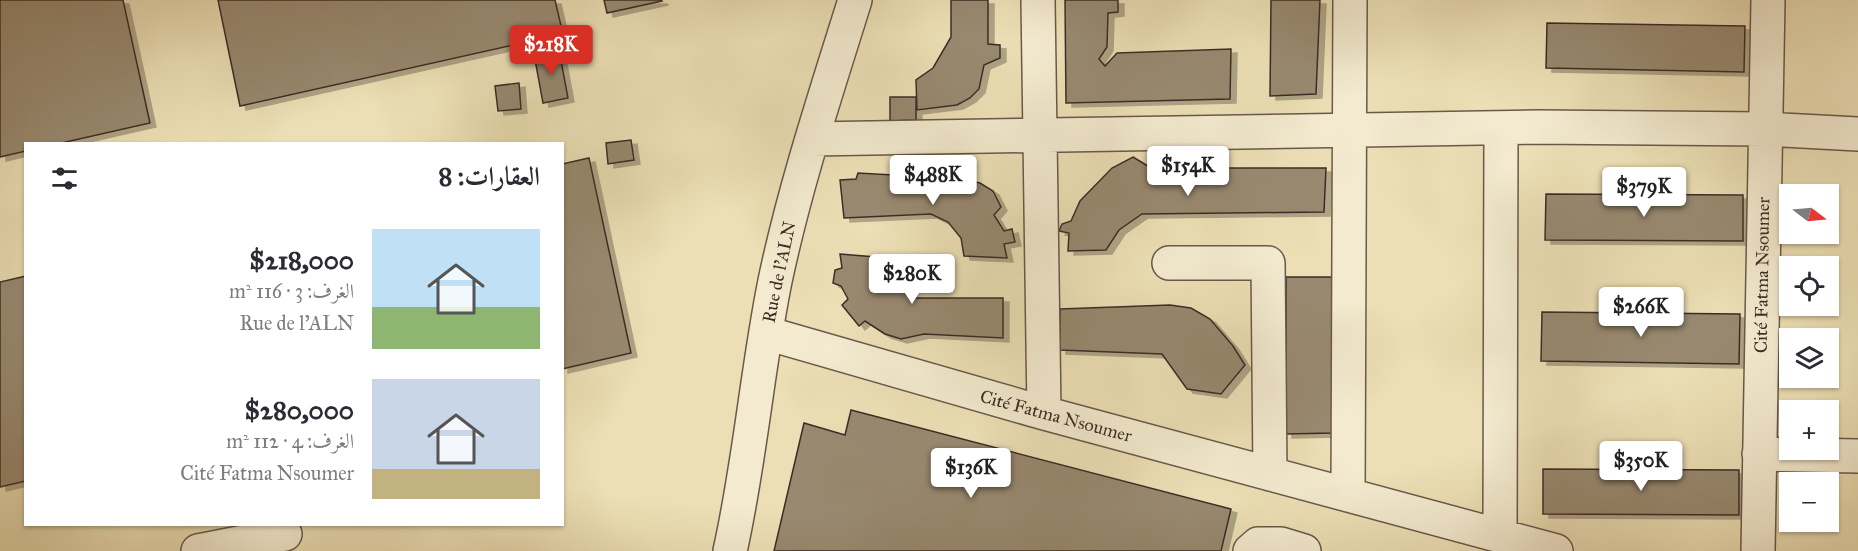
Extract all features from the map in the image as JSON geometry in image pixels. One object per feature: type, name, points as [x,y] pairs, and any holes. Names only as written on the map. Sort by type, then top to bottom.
[{"type":"street","name":"Rue de l'ALN","points":[[730,551],[745,473],[766,333],[782,252],[812,139],[855,0]]},
{"type":"street","points":[[1038,0],[1044,413]]},
{"type":"street","points":[[1348,495],[1350,0]]},
{"type":"street","name":"Cité Fatma Nsoumer","points":[[1758,551],[1768,0]]},
{"type":"street","points":[[812,139],[1501,128],[1765,129],[1858,134]]},
{"type":"street","points":[[1500,536],[1501,128]]},
{"type":"street","points":[[1169,263],[1268,263],[1270,474]]},
{"type":"street","name":"Cité Fatma Nsoumer","points":[[766,333],[1044,413],[1556,551]]},
{"type":"street","points":[[1760,454],[1858,456]]},
{"type":"street","points":[[198,551],[285,534]]},
{"type":"street","points":[[1250,551],[1258,544],[1281,544],[1305,551]]},
{"type":"building","points":[[0,0],[123,0],[150,123],[66,142],[24,142],[24,151],[0,157]]},
{"type":"building","points":[[218,0],[555,0],[563,34],[240,106]]},
{"type":"building","points":[[604,0],[661,0],[662,1],[607,13]]},
{"type":"building","points":[[951,0],[988,0],[988,44],[1000,45],[1000,58],[984,65],[979,89],[970,98],[957,105],[917,110],[916,80],[933,68],[951,37]]},
{"type":"building","points":[[1065,0],[1118,0],[1118,12],[1108,13],[1107,47],[1099,59],[1105,66],[1117,53],[1231,49],[1230,99],[1066,103]]},
{"type":"building","points":[[1271,0],[1320,0],[1316,94],[1270,96]]},
{"type":"building","points":[[1547,23],[1745,26],[1744,72],[1546,68]]},
{"type":"building","points":[[559,50],[568,98],[543,103],[534,54]]},
{"type":"building","points":[[519,83],[521,109],[498,111],[495,86]]},
{"type":"building","points":[[890,97],[916,97],[916,120],[890,121]]},
{"type":"building","points":[[631,140],[634,160],[608,164],[606,143]]},
{"type":"building","points":[[1133,157],[1151,168],[1326,168],[1324,212],[1142,214],[1119,230],[1106,250],[1068,251],[1069,233],[1059,231],[1062,224],[1071,221],[1080,201],[1112,168]]},
{"type":"building","points":[[589,158],[631,353],[564,369],[564,164]]},
{"type":"building","points":[[951,167],[958,169],[961,179],[980,183],[993,191],[1001,207],[994,215],[1004,231],[1012,229],[1015,242],[1004,244],[1007,258],[964,256],[961,238],[948,222],[931,214],[844,218],[840,180],[856,179],[858,173],[947,178]]},
{"type":"building","points":[[1546,194],[1743,195],[1743,241],[1545,240]]},
{"type":"building","points":[[840,254],[876,257],[894,283],[914,298],[1003,298],[1003,338],[924,334],[901,339],[885,334],[865,321],[859,326],[842,305],[848,299],[841,286],[833,283],[835,270],[842,268]]},
{"type":"building","points":[[24,276],[24,481],[0,487],[0,282]]},
{"type":"building","points":[[1286,277],[1333,277],[1333,433],[1286,434]]},
{"type":"building","points":[[1170,305],[1191,308],[1210,319],[1233,346],[1245,365],[1221,394],[1187,389],[1162,354],[1060,350],[1060,309]]},
{"type":"building","points":[[1542,312],[1740,314],[1739,364],[1541,361]]},
{"type":"building","points":[[851,410],[1231,509],[1221,551],[774,551],[804,423],[845,435]]},
{"type":"building","points":[[1543,469],[1739,470],[1739,515],[1543,514]]}]
